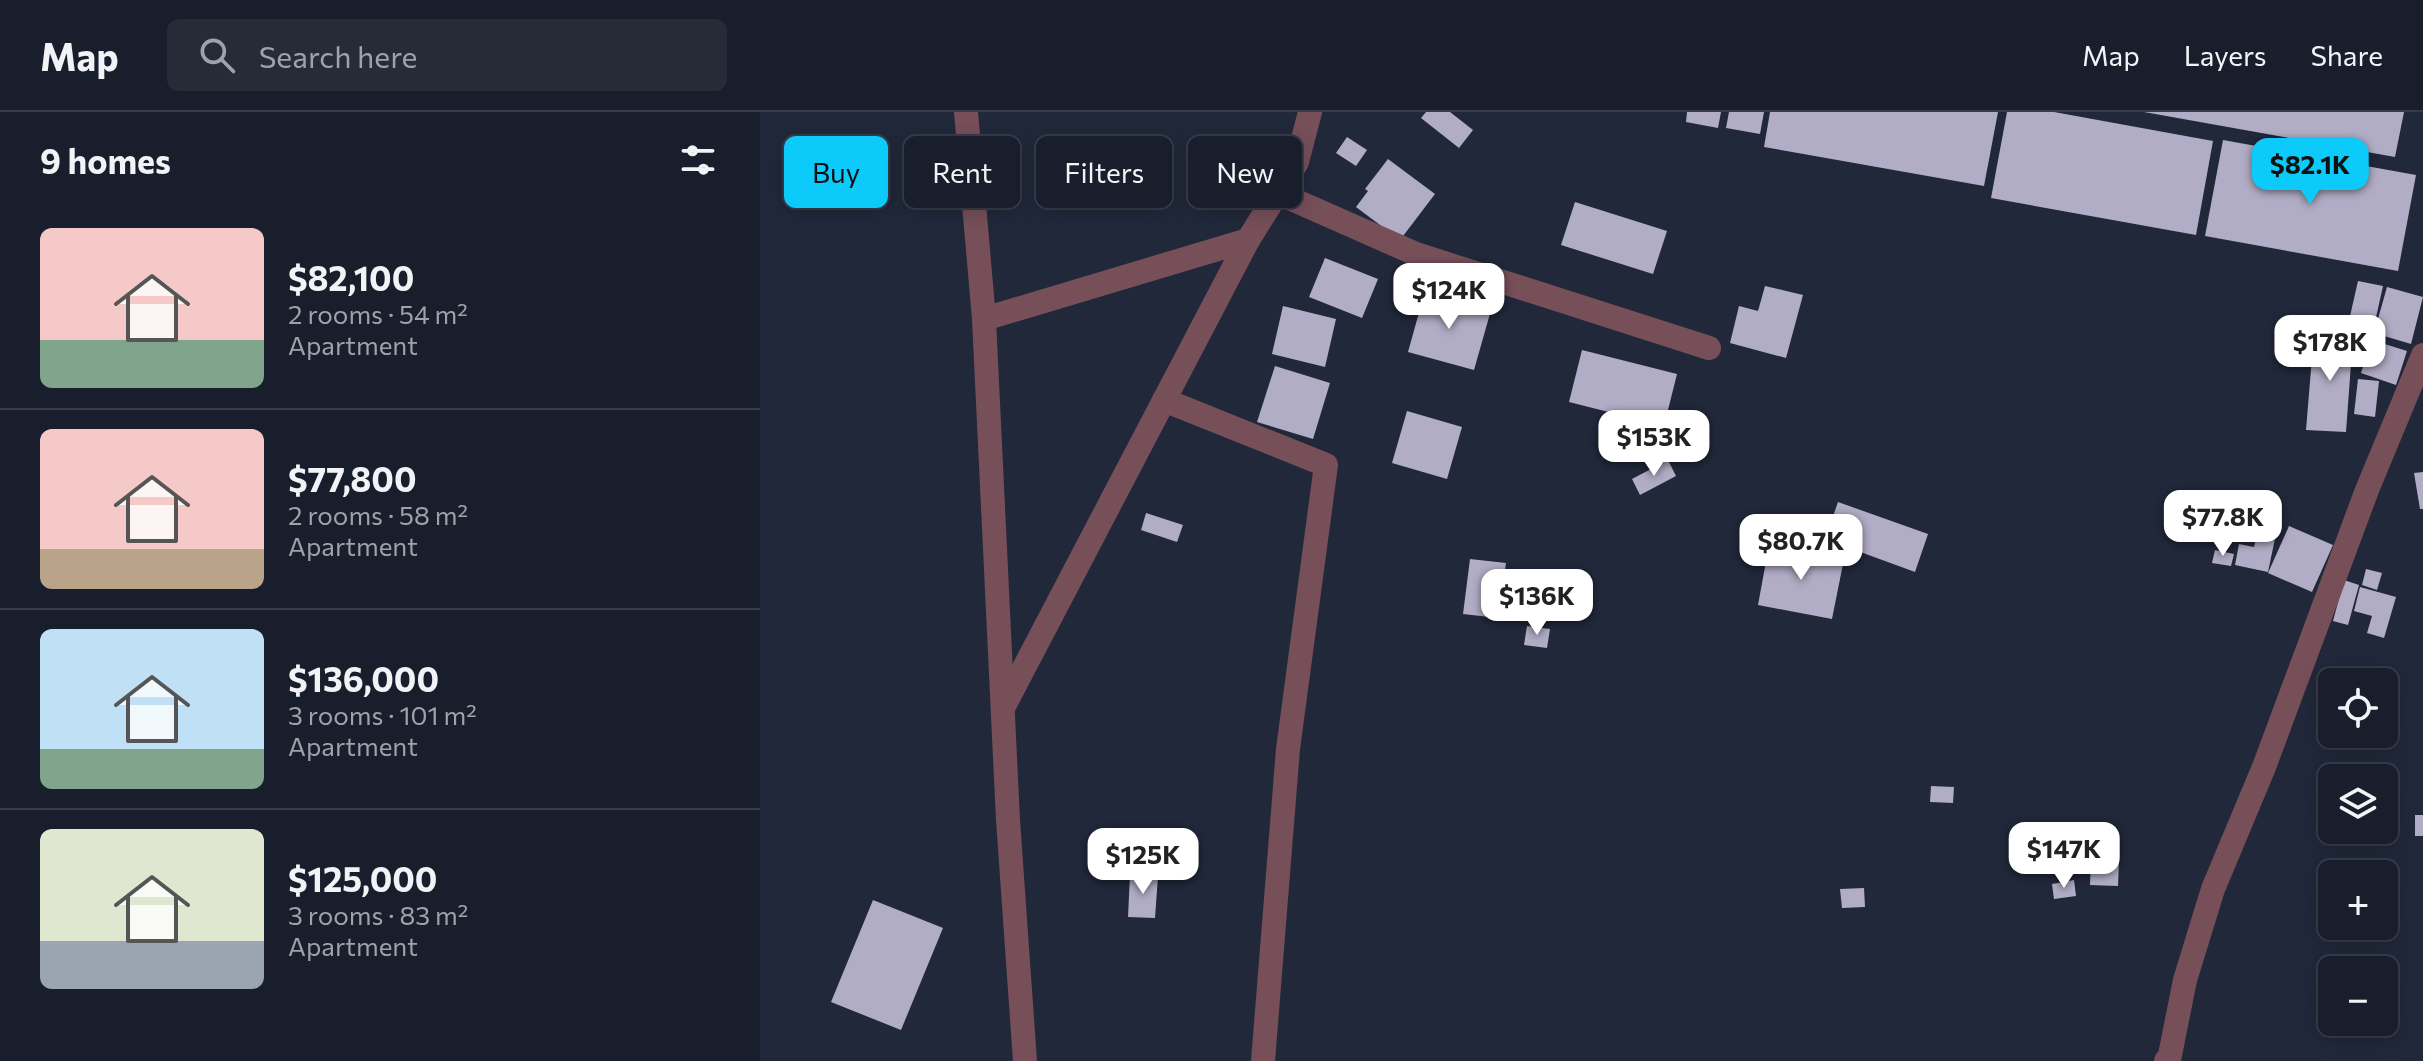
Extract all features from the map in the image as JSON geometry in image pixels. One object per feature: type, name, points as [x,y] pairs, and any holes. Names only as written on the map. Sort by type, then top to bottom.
[{"type":"street","points":[[966,112],[984,319],[1002,708],[1025,1061]]},
{"type":"street","points":[[1302,143],[1310,112]]},
{"type":"street","points":[[1302,204],[1416,254],[1709,348]]},
{"type":"street","points":[[1002,708],[1248,240],[1268,208]]},
{"type":"street","points":[[984,319],[1248,240]]},
{"type":"street","points":[[2166,1061],[2169,1060],[2185,980],[2213,889],[2264,767],[2367,490],[2418,381],[2423,355]]},
{"type":"street","points":[[1164,400],[1326,465],[1288,749],[1263,1061]]},
{"type":"building","points":[[1426,112],[1450,112],[1473,130],[1459,148],[1421,118]]},
{"type":"building","points":[[1687,112],[1721,112],[1718,128],[1686,122]]},
{"type":"building","points":[[1729,112],[1764,112],[1760,134],[1726,128]]},
{"type":"building","points":[[1770,112],[1998,112],[1984,186],[1764,147]]},
{"type":"building","points":[[2007,112],[2054,112],[2213,141],[2196,235],[1991,198]]},
{"type":"building","points":[[2144,112],[2404,112],[2395,157]]},
{"type":"building","points":[[1347,137],[1367,150],[1356,166],[1336,153]]},
{"type":"building","points":[[2223,140],[2416,175],[2398,271],[2205,236]]},
{"type":"building","points":[[1388,159],[1435,194],[1400,240],[1356,207],[1368,191],[1365,189]]},
{"type":"building","points":[[1575,202],[1667,231],[1653,274],[1561,245]]},
{"type":"building","points":[[1325,258],[1378,279],[1362,318],[1309,297]]},
{"type":"building","points":[[2358,281],[2383,286],[2373,331],[2348,325]]},
{"type":"building","points":[[1765,286],[1803,295],[1786,358],[1730,343],[1739,306],[1758,311]]},
{"type":"building","points":[[2387,287],[2423,297],[2411,344],[2374,333]]},
{"type":"building","points":[[1425,291],[1491,310],[1474,370],[1408,352]]},
{"type":"building","points":[[1283,306],[1336,319],[1325,367],[1272,354]]},
{"type":"building","points":[[2314,333],[2353,336],[2346,432],[2306,430]]},
{"type":"building","points":[[2372,340],[2407,351],[2396,385],[2361,373]]},
{"type":"building","points":[[1582,350],[1677,374],[1664,426],[1569,402]]},
{"type":"building","points":[[1275,366],[1330,383],[1313,439],[1257,422]]},
{"type":"building","points":[[2358,379],[2379,381],[2375,417],[2354,414]]},
{"type":"building","points":[[1407,411],[1462,427],[1447,479],[1392,463]]},
{"type":"building","points":[[1668,460],[1676,476],[1640,495],[1632,479]]},
{"type":"building","points":[[2423,472],[2423,509],[2420,509],[2414,473]]},
{"type":"building","points":[[1838,502],[1928,534],[1915,572],[1825,539]]},
{"type":"building","points":[[1146,513],[1183,525],[1177,542],[1141,530]]},
{"type":"building","points":[[2259,526],[2277,529],[2268,572],[2235,565],[2239,544],[2254,547]]},
{"type":"building","points":[[2289,526],[2333,545],[2312,592],[2268,573]]},
{"type":"building","points":[[1769,545],[1844,559],[1832,619],[1758,605]]},
{"type":"building","points":[[2215,550],[2234,554],[2231,566],[2212,563]]},
{"type":"building","points":[[1470,559],[1506,563],[1505,570],[1522,572],[1516,620],[1463,614]]},
{"type":"building","points":[[2366,569],[2382,573],[2377,590],[2362,585]]},
{"type":"building","points":[[2344,580],[2359,585],[2348,625],[2333,621]]},
{"type":"building","points":[[2360,587],[2396,597],[2384,638],[2367,633],[2372,616],[2354,611]]},
{"type":"building","points":[[1527,626],[1550,629],[1547,648],[1524,645]]},
{"type":"building","points":[[1931,786],[1954,787],[1953,803],[1930,802]]},
{"type":"building","points":[[2415,815],[2423,815],[2423,836],[2415,836]]},
{"type":"building","points":[[2091,860],[2119,861],[2118,886],[2090,885]]},
{"type":"building","points":[[1130,875],[1158,876],[1155,918],[1128,917]]},
{"type":"building","points":[[2074,880],[2076,896],[2054,899],[2052,884]]},
{"type":"building","points":[[1864,888],[1865,907],[1842,908],[1840,889]]},
{"type":"building","points":[[873,900],[943,928],[901,1030],[831,1002]]}]
